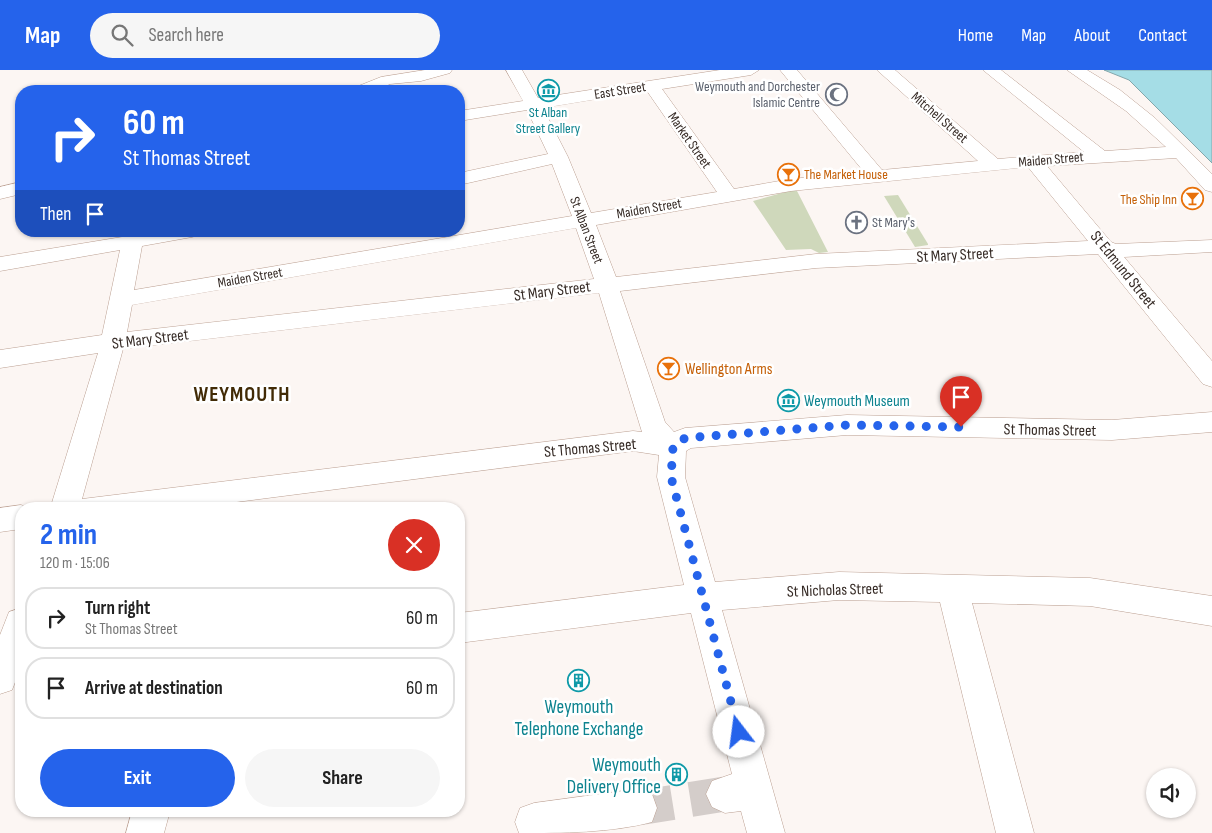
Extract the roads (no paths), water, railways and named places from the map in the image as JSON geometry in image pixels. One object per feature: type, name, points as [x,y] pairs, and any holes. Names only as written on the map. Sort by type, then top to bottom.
[{"type":"street","points":[[381,84],[444,70]]},
{"type":"street","name":"St Alban Street","points":[[514,70],[559,157],[584,220],[608,284],[653,427],[673,447]]},
{"type":"street","name":"East Street","points":[[465,115],[651,85],[699,74],[751,70]]},
{"type":"street","points":[[788,70],[877,176]]},
{"type":"street","name":"Mitchell Street","points":[[885,70],[994,165]]},
{"type":"street","points":[[991,70],[1099,155]]},
{"type":"street","points":[[1075,70],[1093,79],[1144,114],[1212,186]]},
{"type":"street","name":"Market Street","points":[[651,85],[728,194]]},
{"type":"street","name":"Maiden Street","points":[[122,299],[728,194],[877,176],[1034,161],[1099,155],[1181,152]]},
{"type":"street","points":[[465,178],[559,157]]},
{"type":"street","name":"St Edmund Street","points":[[1034,161],[1212,378]]},
{"type":"street","points":[[0,193],[15,189]]},
{"type":"street","points":[[0,264],[129,237]]},
{"type":"street","points":[[67,502],[113,342],[134,237]]},
{"type":"street","name":"St Mary Street","points":[[0,359],[113,342],[816,260],[1212,246]]},
{"type":"street","name":"St Thomas Street","points":[[143,502],[633,441],[673,447],[685,438],[847,425],[1112,430],[1212,422]]},
{"type":"street","points":[[673,447],[671,477],[704,597],[740,792],[766,833]]},
{"type":"street","points":[[0,520],[15,518]]},
{"type":"street","name":"St Nicholas Street","points":[[465,627],[704,597],[839,586],[1090,592],[1212,611]]},
{"type":"street","points":[[953,590],[1015,833]]},
{"type":"street","points":[[0,678],[15,639]]},
{"type":"street","points":[[0,685],[15,684]]},
{"type":"street","points":[[534,822],[638,808]]},
{"type":"street","points":[[145,833],[149,817]]},
{"type":"water","points":[[1104,70],[1212,70],[1212,163],[1129,80]]},
{"type":"tunnel","points":[[638,808],[725,794]]},
{"type":"place","name":"St Alban Street Gallery","points":[[548,90]]},
{"type":"place","name":"Weymouth and Dorchester Islamic Centre","points":[[836,94]]},
{"type":"place","name":"The Market House","points":[[788,174]]},
{"type":"place","name":"The Ship Inn","points":[[1193,199]]},
{"type":"place","name":"St Mary's","points":[[856,222]]},
{"type":"place","name":"Wellington Arms","points":[[669,368]]},
{"type":"place","name":"Weymouth Museum","points":[[788,400]]},
{"type":"place","name":"Weymouth Telephone Exchange","points":[[579,680]]},
{"type":"place","name":"Weymouth Delivery Office","points":[[677,775]]},
{"type":"district","name":"WEYMOUTH","points":[[242,394]]}]
